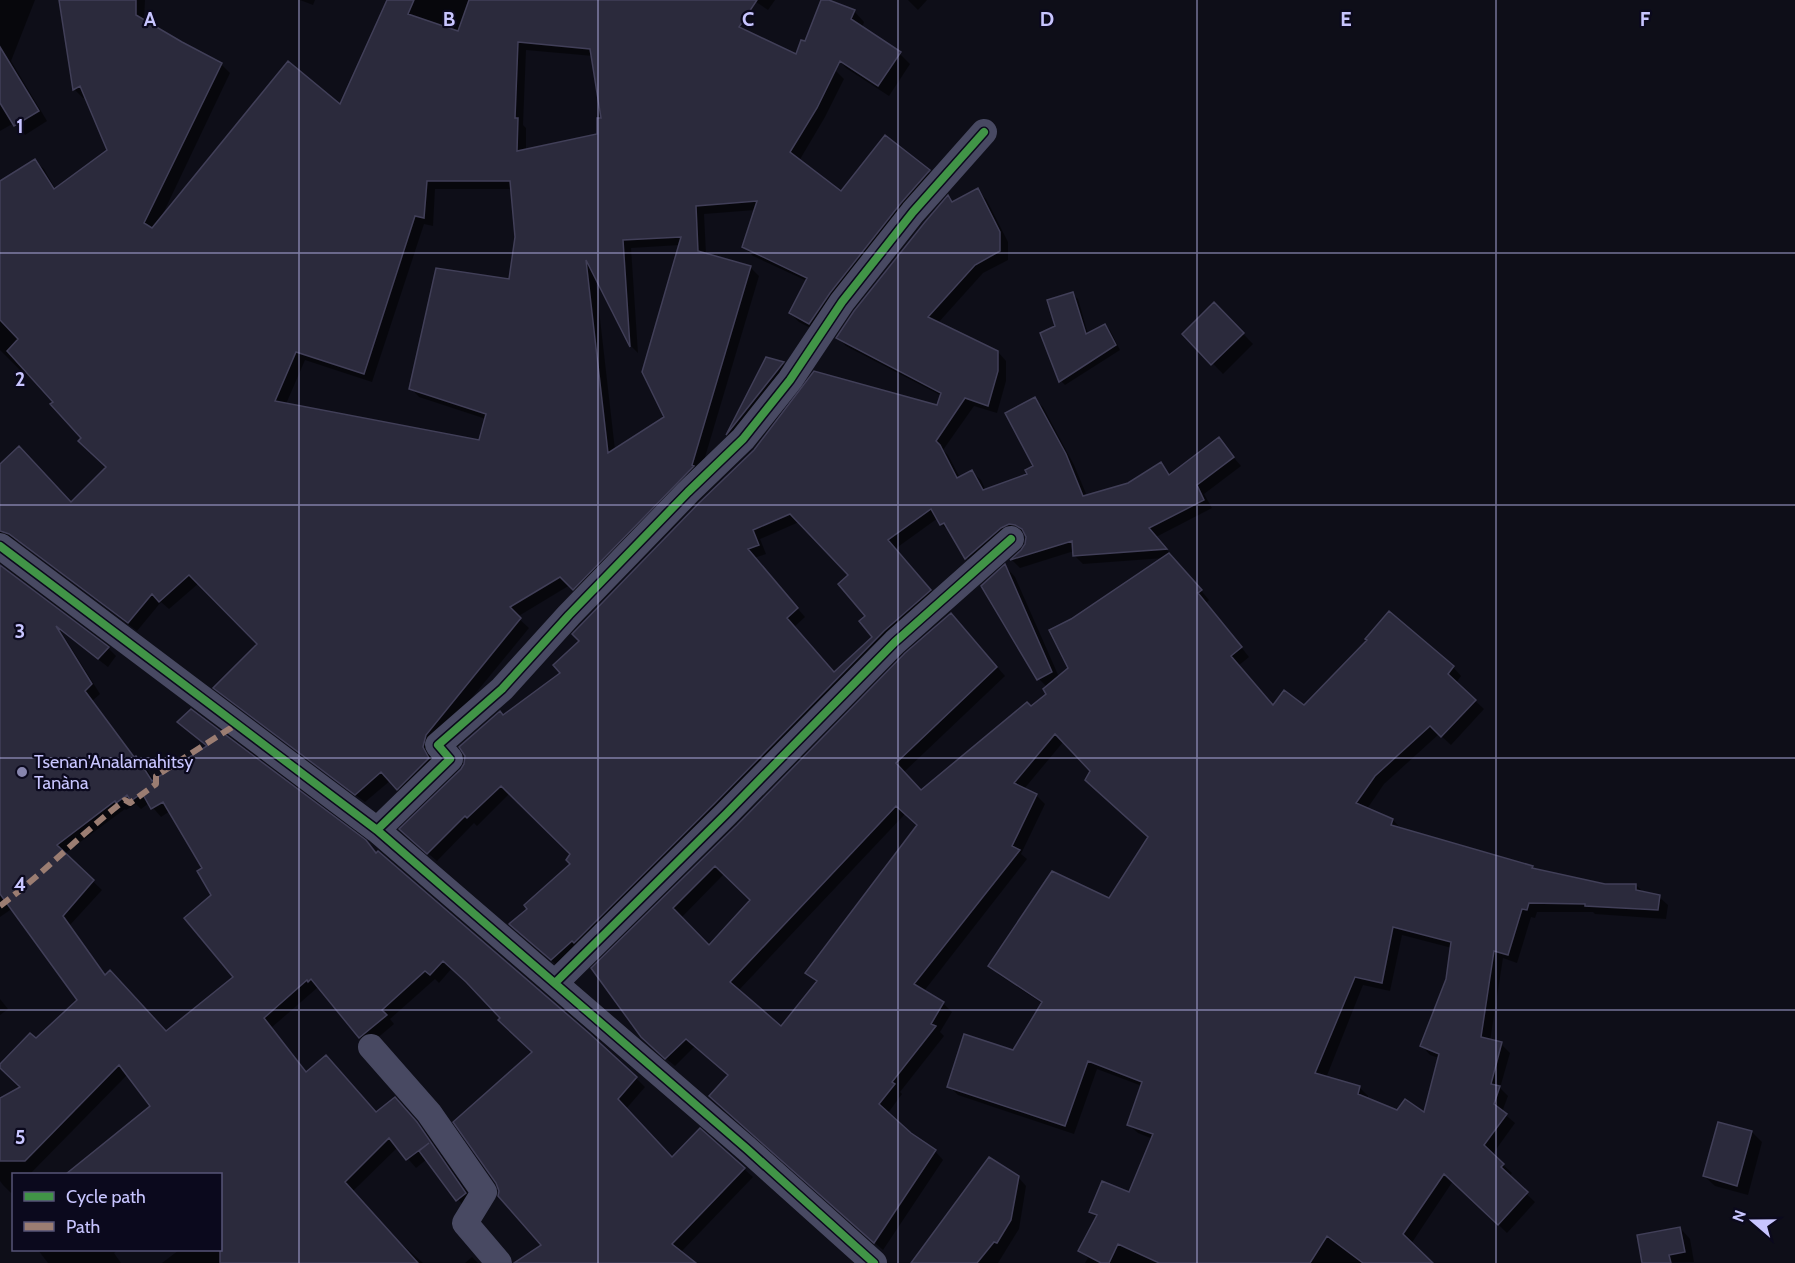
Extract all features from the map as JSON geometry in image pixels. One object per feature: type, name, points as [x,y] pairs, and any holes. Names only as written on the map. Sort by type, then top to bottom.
[{"type":"street","points":[[377,830],[450,759],[438,745],[502,689],[616,565],[743,439],[790,380],[842,302],[913,212],[984,132]]},
{"type":"street","points":[[555,982],[734,806],[895,642],[1011,539]]},
{"type":"street","points":[[0,546],[377,830],[747,1149],[874,1263]]},
{"type":"street","points":[[371,1047],[429,1113],[484,1192],[465,1223],[499,1263]]},
{"type":"building","points":[[59,0],[136,0],[136,15],[222,63],[144,223],[152,228],[288,61],[340,104],[387,0],[414,0],[408,14],[458,31],[469,0],[757,0],[739,27],[796,54],[801,40],[805,41],[821,0],[829,0],[855,10],[851,19],[901,52],[878,86],[840,61],[817,108],[790,152],[841,191],[885,135],[930,170],[830,293],[809,324],[789,313],[807,278],[742,247],[757,201],[696,206],[698,251],[751,266],[692,465],[694,466],[573,590],[560,577],[510,607],[521,618],[426,735],[423,747],[429,758],[397,790],[381,772],[355,795],[213,688],[257,644],[189,575],[159,602],[152,594],[128,623],[9,534],[0,531],[0,464],[19,446],[71,502],[106,467],[78,441],[81,438],[50,404],[53,402],[7,351],[18,339],[0,320],[0,181],[35,159],[54,189],[107,150],[80,86],[73,90]],"holes":[[[518,42],[590,49],[601,118],[597,118],[597,134],[517,151],[518,118],[515,118]],[[427,181],[510,181],[515,237],[509,279],[436,268],[409,389],[486,414],[479,440],[275,401],[296,352],[364,374],[415,216],[424,218]],[[681,237],[642,372],[664,417],[608,453],[586,260],[630,347],[623,240]]]},
{"type":"building","points":[[0,47],[39,111],[14,126],[0,103]]},
{"type":"building","points":[[978,188],[1000,232],[1000,251],[975,265],[928,317],[998,351],[998,371],[988,406],[965,398],[936,441],[957,478],[972,470],[983,490],[1027,474],[1025,470],[1033,466],[1005,413],[1035,397],[1066,454],[1083,496],[1128,483],[1161,462],[1169,475],[1219,437],[1234,457],[1197,485],[1204,500],[1149,528],[1167,549],[1073,556],[1072,541],[1010,560],[1021,550],[1026,537],[1022,529],[1009,524],[1001,528],[965,559],[944,523],[940,525],[931,509],[888,540],[931,590],[884,631],[574,943],[572,941],[551,960],[509,924],[527,909],[524,905],[570,864],[566,860],[570,854],[501,786],[467,818],[465,816],[427,854],[399,829],[461,769],[465,756],[459,747],[500,711],[503,715],[560,673],[553,665],[579,641],[572,634],[699,503],[754,450],[814,371],[937,405],[941,393],[836,338],[854,311],[948,195],[952,202]],"holes":[[[790,514],[848,575],[838,584],[865,616],[859,621],[872,637],[834,672],[787,618],[798,608],[748,549],[759,545],[753,530]]]},
{"type":"building","points":[[1073,292],[1086,334],[1105,324],[1116,345],[1059,382],[1040,333],[1055,326],[1047,300]]},
{"type":"building","points":[[1214,302],[1244,333],[1211,365],[1182,334]]},
{"type":"building","points":[[766,357],[784,362],[726,435]]},
{"type":"building","points":[[1169,553],[1202,590],[1198,593],[1242,647],[1231,656],[1273,705],[1284,690],[1304,705],[1367,640],[1365,639],[1389,611],[1454,666],[1448,674],[1476,700],[1441,737],[1430,726],[1375,776],[1356,803],[1393,819],[1391,825],[1533,866],[1532,868],[1605,884],[1636,884],[1636,890],[1660,895],[1658,910],[1585,906],[1585,904],[1529,903],[1527,910],[1522,909],[1508,955],[1494,951],[1481,1037],[1502,1042],[1491,1084],[1500,1086],[1494,1104],[1507,1114],[1484,1145],[1504,1164],[1501,1167],[1528,1192],[1498,1225],[1444,1174],[1403,1234],[1433,1263],[1363,1263],[1327,1236],[1310,1263],[1159,1263],[1118,1244],[1109,1263],[1101,1263],[1078,1251],[1097,1215],[1089,1212],[1102,1181],[1129,1192],[1153,1134],[1127,1125],[1142,1082],[1088,1061],[1065,1126],[947,1087],[964,1034],[1013,1050],[1042,1002],[988,966],[1052,871],[1109,898],[1148,837],[1085,780],[1090,771],[1055,734],[1014,783],[1037,794],[1012,846],[1020,850],[914,984],[944,1002],[931,1024],[936,1026],[892,1082],[895,1084],[879,1104],[911,1133],[936,1150],[874,1243],[709,1096],[728,1075],[686,1039],[665,1059],[641,1037],[591,968],[737,825],[905,653],[951,613],[997,667],[896,763],[921,790],[1027,702],[1031,706],[1046,694],[1043,689],[1068,668],[1049,630],[1071,619]],"holes":[[[896,806],[917,825],[805,973],[817,981],[781,1026],[730,982]],[[715,866],[750,900],[709,945],[673,908]],[[1393,927],[1451,942],[1446,979],[1420,1046],[1439,1054],[1424,1112],[1405,1099],[1397,1110],[1358,1094],[1360,1086],[1315,1073],[1355,977],[1382,983]]]},
{"type":"building","points":[[1005,564],[1052,672],[1037,680],[981,586]]},
{"type":"building","points":[[0,565],[109,647],[98,659],[56,626],[92,684],[85,691],[134,757],[136,756],[152,781],[207,746],[177,722],[191,709],[366,840],[376,853],[378,851],[637,1077],[618,1099],[672,1157],[700,1128],[745,1168],[672,1244],[696,1263],[514,1263],[541,1245],[498,1196],[496,1183],[453,1122],[532,1052],[498,1020],[500,1018],[443,961],[430,975],[425,971],[382,1010],[387,1015],[359,1038],[311,979],[264,1018],[306,1072],[326,1055],[376,1112],[395,1097],[417,1122],[466,1193],[456,1201],[419,1151],[429,1143],[406,1160],[389,1138],[345,1182],[418,1263],[220,1263],[222,1173],[67,1173],[150,1106],[119,1065],[25,1161],[0,1161],[0,1098],[20,1087],[0,1068],[0,1064],[30,1033],[36,1038],[77,1000],[0,894]],"holes":[[[142,793],[151,809],[163,802],[202,868],[197,871],[211,895],[184,918],[233,977],[166,1031],[110,970],[105,975],[63,916],[94,880],[57,845],[115,801],[116,803],[127,795],[131,801]]]},
{"type":"building","points":[[1718,1122],[1752,1131],[1737,1186],[1703,1176]]},
{"type":"building","points":[[989,1157],[1019,1176],[1011,1220],[997,1243],[994,1242],[977,1263],[911,1263]]},
{"type":"building","points":[[1680,1227],[1685,1252],[1669,1255],[1671,1263],[1642,1263],[1637,1235]]},
{"type":"marked path","points":[[0,906],[125,800],[130,803],[156,784],[156,776],[237,724]]},
{"type":"cycle path","points":[[377,830],[450,759],[438,745],[502,689],[569,615],[688,492],[743,439],[790,380],[842,302],[913,212],[984,132]]},
{"type":"cycle path","points":[[555,983],[895,642],[1011,539]]},
{"type":"cycle path","points":[[0,546],[377,830],[747,1149],[874,1263]]},
{"type":"place","name":"Tsenan'Analamahitsy Tanàna","points":[[22,772]]}]
